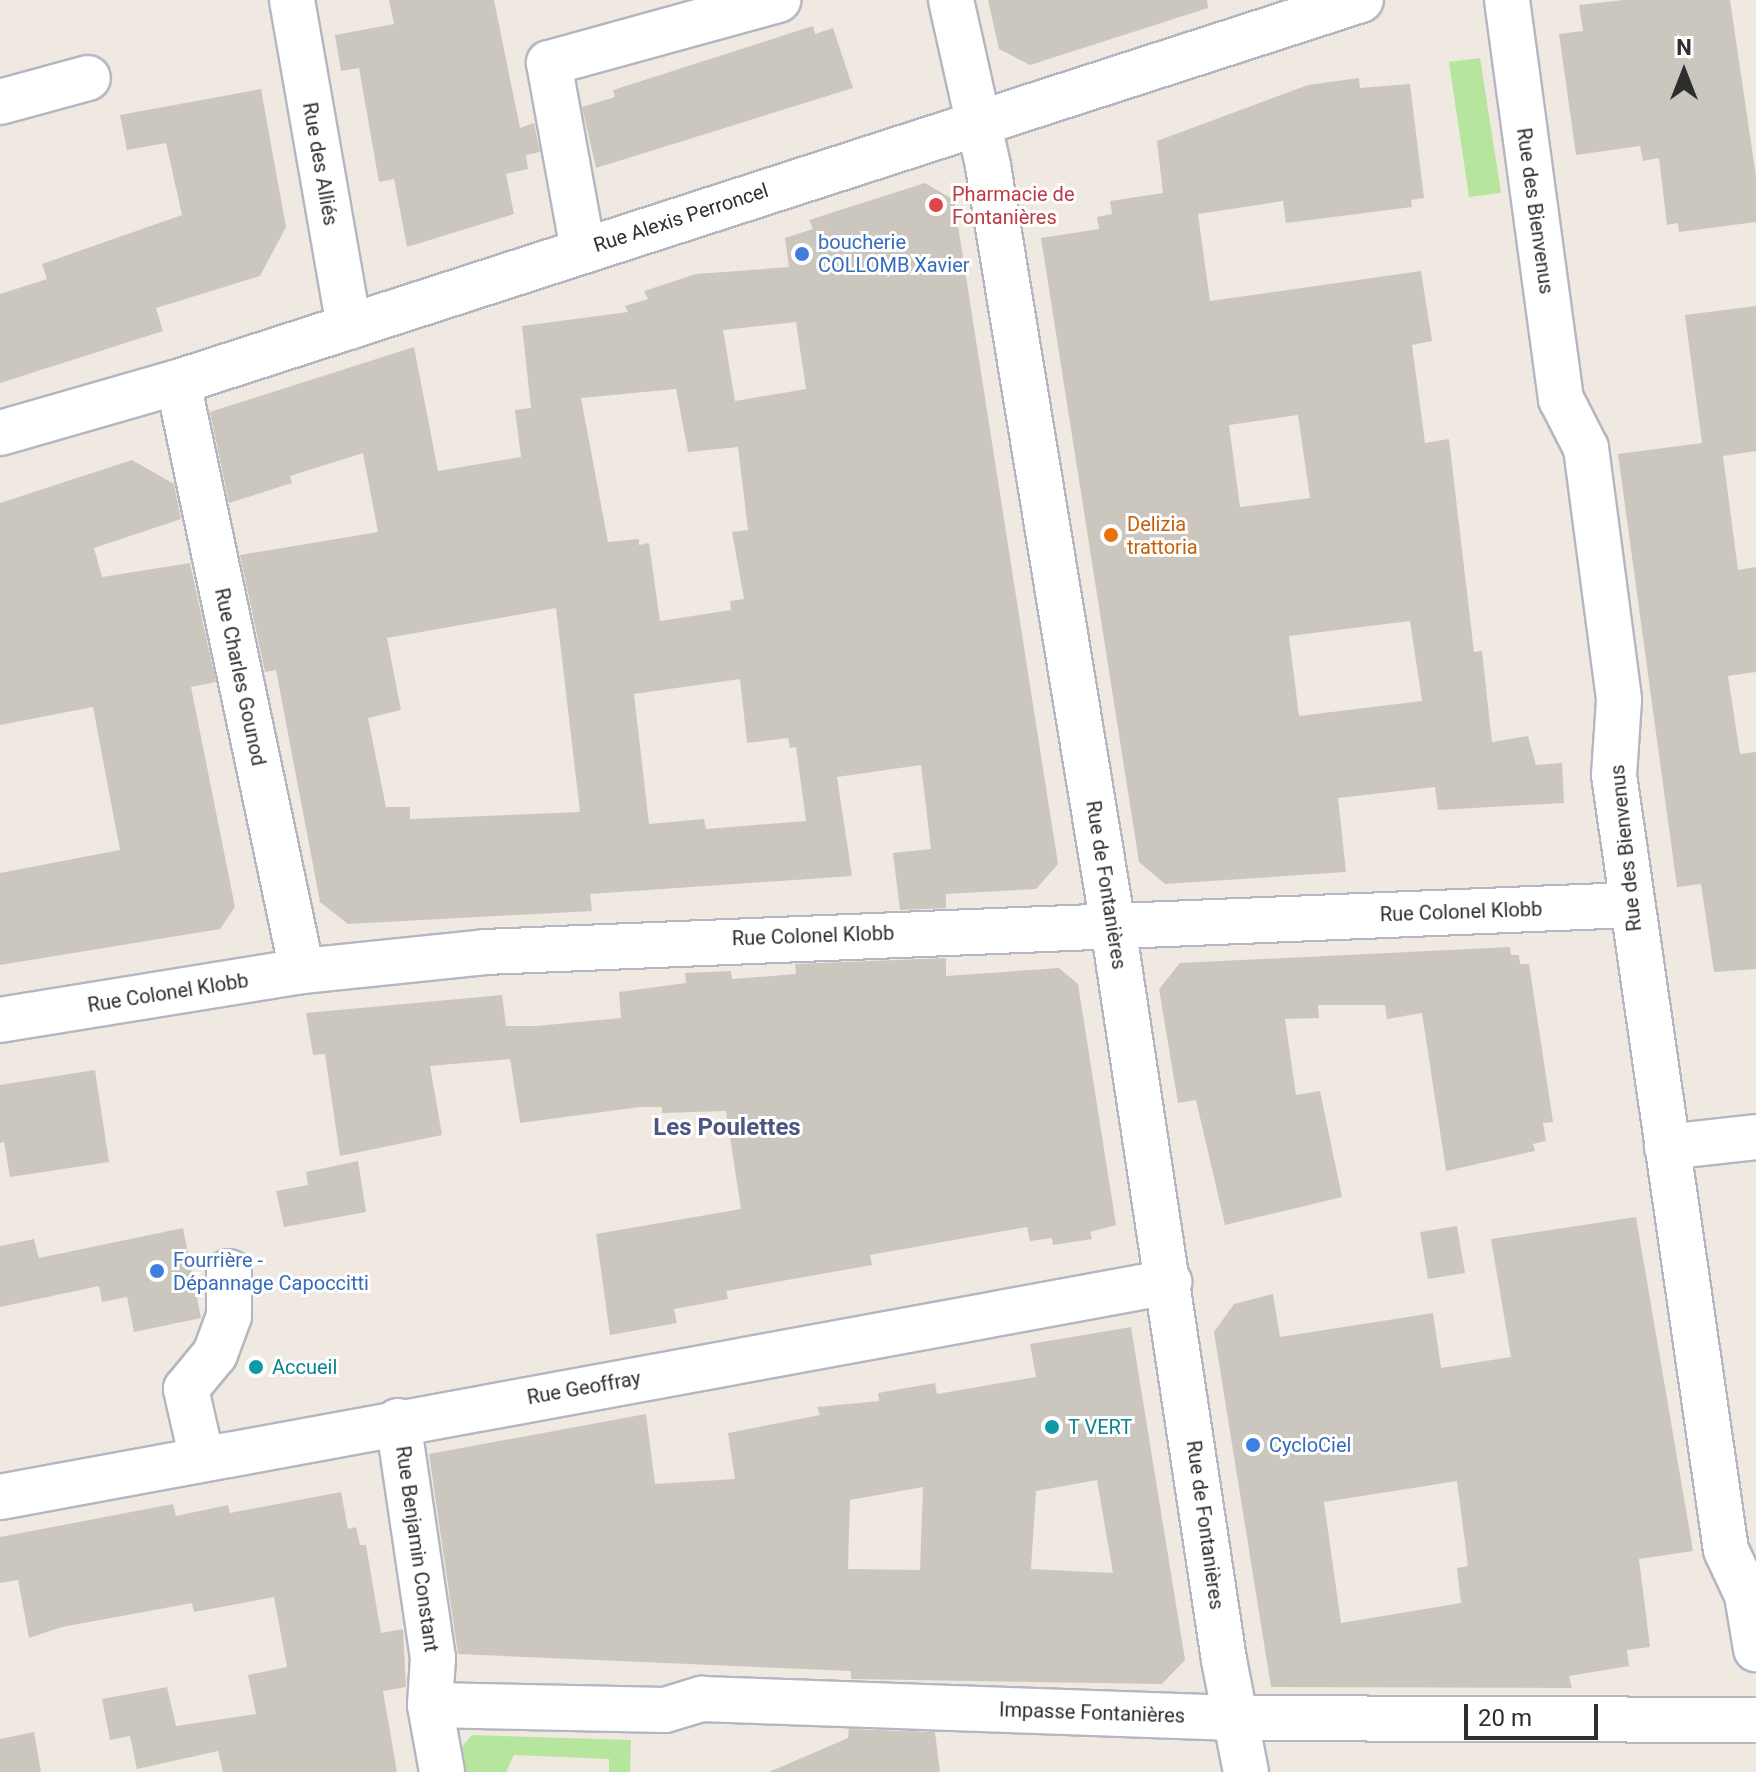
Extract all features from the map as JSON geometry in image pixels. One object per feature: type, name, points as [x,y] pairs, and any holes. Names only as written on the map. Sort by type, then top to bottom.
[{"type":"street","name":"Rue des Alliés","points":[[292,0],[349,327]]},
{"type":"street","points":[[583,250],[549,63],[693,11],[778,0]]},
{"type":"street","name":"Rue de Fontanières","points":[[951,0],[981,120],[1113,926],[1235,1718],[1246,1772]]},
{"type":"street","name":"Rue Alexis Perroncel","points":[[0,433],[178,382],[981,120],[1361,0]]},
{"type":"street","name":"Rue des Bienvenus","points":[[1507,0],[1561,399],[1586,448],[1619,700],[1614,775],[1726,1550],[1747,1595],[1756,1649]]},
{"type":"street","points":[[0,102],[88,78]]},
{"type":"street","name":"Rue Charles Gounod","points":[[178,382],[302,971]]},
{"type":"street","name":"Rue Colonel Klobb","points":[[0,1020],[302,971],[618,944],[1631,905]]},
{"type":"street","points":[[1667,1147],[1756,1137]]},
{"type":"street","points":[[202,1459],[174,1380],[215,1354],[229,1316],[229,1272]]},
{"type":"street","name":"Rue Geoffray","points":[[0,1497],[398,1421],[1169,1282]]},
{"type":"street","name":"Rue Benjamin Constant","points":[[398,1421],[433,1658],[430,1705],[442,1772]]},
{"type":"street","name":"Impasse Fontanières","points":[[430,1705],[665,1710],[702,1699],[1235,1718],[1756,1720]]},
{"type":"green space","points":[[1480,58],[1501,193],[1469,197],[1449,62]]},
{"type":"green space","points":[[472,1735],[631,1740],[630,1772],[609,1772],[609,1759],[514,1755],[506,1772],[453,1772],[451,1759]]},
{"type":"building","points":[[389,0],[494,0],[520,128],[534,123],[540,152],[526,155],[528,169],[506,174],[514,214],[407,247],[394,179],[379,182],[359,68],[341,71],[335,35],[394,24]]},
{"type":"building","points":[[988,0],[1207,0],[1208,8],[1030,65],[999,49]]},
{"type":"building","points":[[1624,0],[1730,0],[1756,176],[1756,222],[1679,232],[1678,223],[1667,225],[1659,158],[1643,161],[1640,146],[1576,155],[1559,34],[1583,31],[1579,5]]},
{"type":"building","points":[[813,26],[815,34],[833,28],[853,88],[596,168],[582,107],[615,97],[613,90]]},
{"type":"building","points":[[1359,78],[1360,88],[1410,84],[1424,198],[1411,200],[1412,207],[1286,223],[1283,201],[1198,214],[1210,301],[1421,271],[1432,341],[1412,345],[1425,443],[1449,439],[1474,652],[1482,651],[1492,742],[1528,736],[1536,765],[1562,763],[1564,803],[1438,810],[1435,787],[1338,798],[1346,872],[1165,884],[1139,862],[1041,238],[1099,229],[1097,217],[1112,214],[1110,201],[1163,193],[1157,141],[1308,85]],"holes":[[[1298,415],[1310,498],[1240,507],[1229,425]],[[1410,621],[1422,701],[1299,716],[1289,636]]]},
{"type":"building","points":[[261,89],[286,227],[260,276],[156,308],[163,331],[0,383],[0,294],[47,279],[42,264],[182,215],[166,143],[127,150],[120,115]]},
{"type":"building","points":[[925,183],[954,200],[1058,864],[1036,889],[946,894],[946,908],[900,910],[893,853],[931,849],[921,765],[837,777],[852,876],[590,894],[592,911],[348,924],[320,902],[276,670],[265,672],[240,555],[378,532],[363,453],[290,476],[292,483],[229,503],[210,412],[414,347],[438,471],[521,457],[515,410],[531,408],[522,326],[628,312],[625,306],[648,299],[644,291],[696,274],[789,267],[785,238],[813,229],[809,220]],"holes":[[[796,322],[806,389],[735,401],[723,330]],[[676,389],[688,452],[738,447],[748,530],[732,532],[744,599],[730,601],[731,610],[660,621],[649,543],[639,545],[639,539],[608,542],[581,398]],[[556,608],[580,812],[410,819],[410,807],[386,807],[368,718],[401,710],[387,638]],[[740,679],[747,743],[788,738],[790,748],[796,747],[806,821],[706,829],[704,819],[649,824],[634,694]]]},
{"type":"building","points":[[1756,306],[1756,451],[1723,456],[1738,570],[1756,567],[1756,672],[1728,676],[1740,754],[1756,752],[1756,969],[1714,972],[1701,884],[1677,887],[1618,454],[1702,443],[1685,315]]},
{"type":"building","points":[[132,460],[174,484],[181,519],[94,548],[102,577],[190,563],[216,682],[191,687],[235,907],[220,929],[0,965],[0,873],[120,850],[93,707],[0,725],[0,503]]},
{"type":"building","points":[[1510,947],[1511,955],[1519,955],[1520,964],[1529,964],[1553,1122],[1543,1123],[1546,1141],[1533,1144],[1535,1151],[1446,1171],[1422,1013],[1387,1019],[1385,1005],[1318,1005],[1319,1018],[1285,1019],[1296,1095],[1320,1091],[1342,1197],[1225,1225],[1196,1100],[1178,1103],[1159,989],[1180,963]]},
{"type":"building","points":[[946,958],[946,976],[1059,968],[1078,984],[1116,1225],[1090,1232],[1092,1239],[1053,1245],[1052,1238],[1030,1241],[1027,1227],[870,1255],[872,1265],[726,1291],[728,1299],[674,1309],[677,1323],[610,1335],[596,1234],[741,1209],[726,1111],[662,1113],[662,1107],[640,1107],[520,1123],[510,1059],[430,1066],[442,1135],[340,1156],[325,1054],[313,1055],[306,1013],[502,995],[506,1026],[536,1026],[621,1018],[619,992],[686,983],[685,973],[731,971],[732,979],[796,974],[795,964]]},
{"type":"building","points":[[95,1070],[109,1162],[10,1177],[4,1142],[0,1143],[0,1085]]},
{"type":"building","points":[[358,1161],[366,1212],[284,1227],[276,1191],[308,1185],[306,1172]]},
{"type":"building","points":[[1636,1217],[1693,1551],[1639,1559],[1650,1647],[1627,1650],[1629,1666],[1569,1676],[1572,1688],[1271,1687],[1214,1332],[1234,1304],[1273,1294],[1280,1337],[1433,1313],[1441,1368],[1511,1357],[1491,1239]],"holes":[[[1457,1481],[1468,1566],[1457,1568],[1461,1603],[1341,1623],[1324,1502]]]},
{"type":"building","points":[[1457,1226],[1465,1273],[1428,1279],[1420,1232]]},
{"type":"building","points":[[183,1228],[201,1318],[134,1332],[127,1297],[102,1302],[99,1286],[0,1307],[0,1246],[34,1239],[39,1258]]},
{"type":"building","points":[[1131,1327],[1185,1660],[1162,1684],[851,1679],[851,1671],[458,1654],[429,1454],[646,1414],[655,1484],[735,1479],[728,1433],[820,1415],[817,1407],[879,1401],[878,1393],[935,1383],[937,1394],[1036,1377],[1030,1344]],"holes":[[[1097,1480],[1113,1573],[1031,1569],[1036,1491]],[[923,1487],[920,1570],[848,1569],[850,1500]]]},
{"type":"building","points":[[341,1492],[348,1529],[356,1527],[360,1545],[366,1545],[381,1633],[403,1629],[406,1687],[383,1691],[397,1772],[223,1772],[218,1751],[137,1769],[130,1736],[110,1740],[102,1699],[167,1687],[176,1726],[256,1714],[248,1675],[287,1667],[274,1597],[194,1612],[192,1603],[62,1627],[29,1638],[18,1580],[0,1583],[0,1537],[173,1504],[176,1516],[228,1505],[230,1513]]},
{"type":"building","points":[[849,1729],[935,1732],[940,1772],[769,1772],[848,1738]]},
{"type":"building","points":[[34,1732],[41,1772],[0,1772],[0,1739]]},
{"type":"place","name":"Pharmacie de Fontanières","points":[[936,205]]},
{"type":"place","name":"boucherie COLLOMB Xavier","points":[[802,254]]},
{"type":"place","name":"Delizia trattoria","points":[[1111,535]]},
{"type":"place","name":"Fourrière - Dépannage Capoccitti","points":[[157,1271]]},
{"type":"place","name":"Accueil","points":[[256,1367]]},
{"type":"place","name":"T VERT","points":[[1052,1427]]},
{"type":"place","name":"CycloCiel","points":[[1253,1445]]},
{"type":"district","name":"Les Poulettes","points":[[727,1128]]}]
